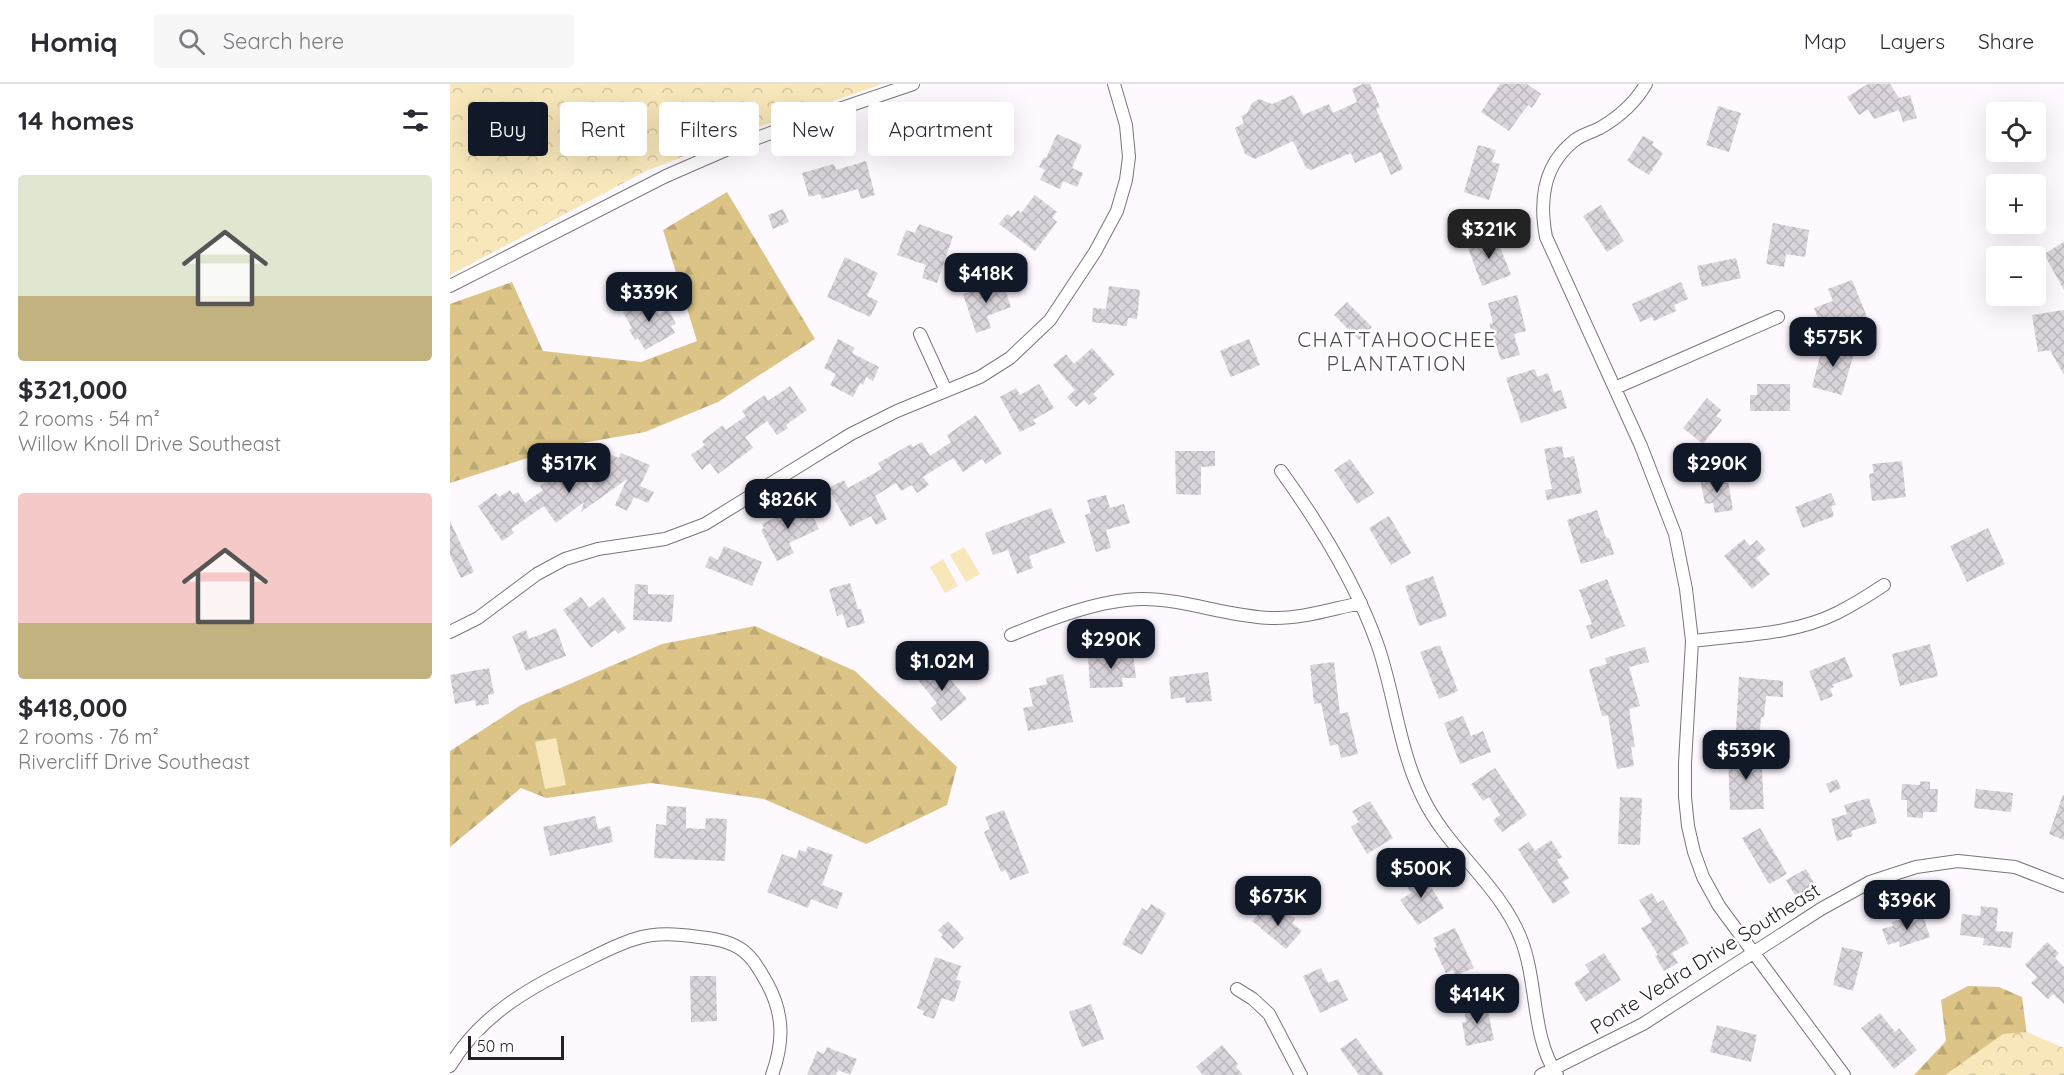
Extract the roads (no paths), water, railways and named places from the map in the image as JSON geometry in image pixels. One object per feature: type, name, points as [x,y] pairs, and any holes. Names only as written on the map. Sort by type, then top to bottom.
[{"type":"street","points":[[450,286],[666,176],[728,149],[914,84]]},
{"type":"street","points":[[450,632],[478,618],[537,574],[559,562],[590,551],[665,539],[693,530],[851,434],[897,411],[980,377],[1010,358],[1040,331],[1062,303],[1107,231],[1122,196],[1129,157],[1126,125],[1114,84]]},
{"type":"street","points":[[1646,84],[1635,101],[1623,112],[1575,140],[1556,162],[1548,177],[1541,205],[1546,237],[1645,455],[1675,534],[1686,589],[1692,640],[1684,763],[1688,826],[1694,852],[1703,877],[1719,906],[1844,1075]]},
{"type":"street","points":[[1615,388],[1778,317]]},
{"type":"street","points":[[920,334],[946,391]]},
{"type":"street","points":[[1281,471],[1337,557],[1361,603],[1378,648],[1407,762],[1422,796],[1442,830],[1508,912],[1521,940],[1540,1032],[1556,1073]]},
{"type":"street","points":[[1692,640],[1759,633],[1813,622],[1836,614],[1884,585]]},
{"type":"street","points":[[1011,635],[1118,601],[1145,599],[1271,618],[1297,617],[1361,603]]},
{"type":"street","name":"Ponte Vedra Drive Southeast","points":[[1541,1075],[1556,1073],[1643,1024],[1821,909],[1870,882],[1916,867],[1958,861],[2015,867],[2064,885]]},
{"type":"street","points":[[450,1066],[465,1042],[497,1011],[542,981],[635,939],[674,934],[719,940],[731,944],[749,956],[760,971],[774,999],[782,1023],[772,1075]]},
{"type":"street","points":[[1237,989],[1254,999],[1269,1014],[1301,1075]]},
{"type":"district","name":"CHATTAHOOCHEE PLANTATION","points":[[1397,351]]}]
